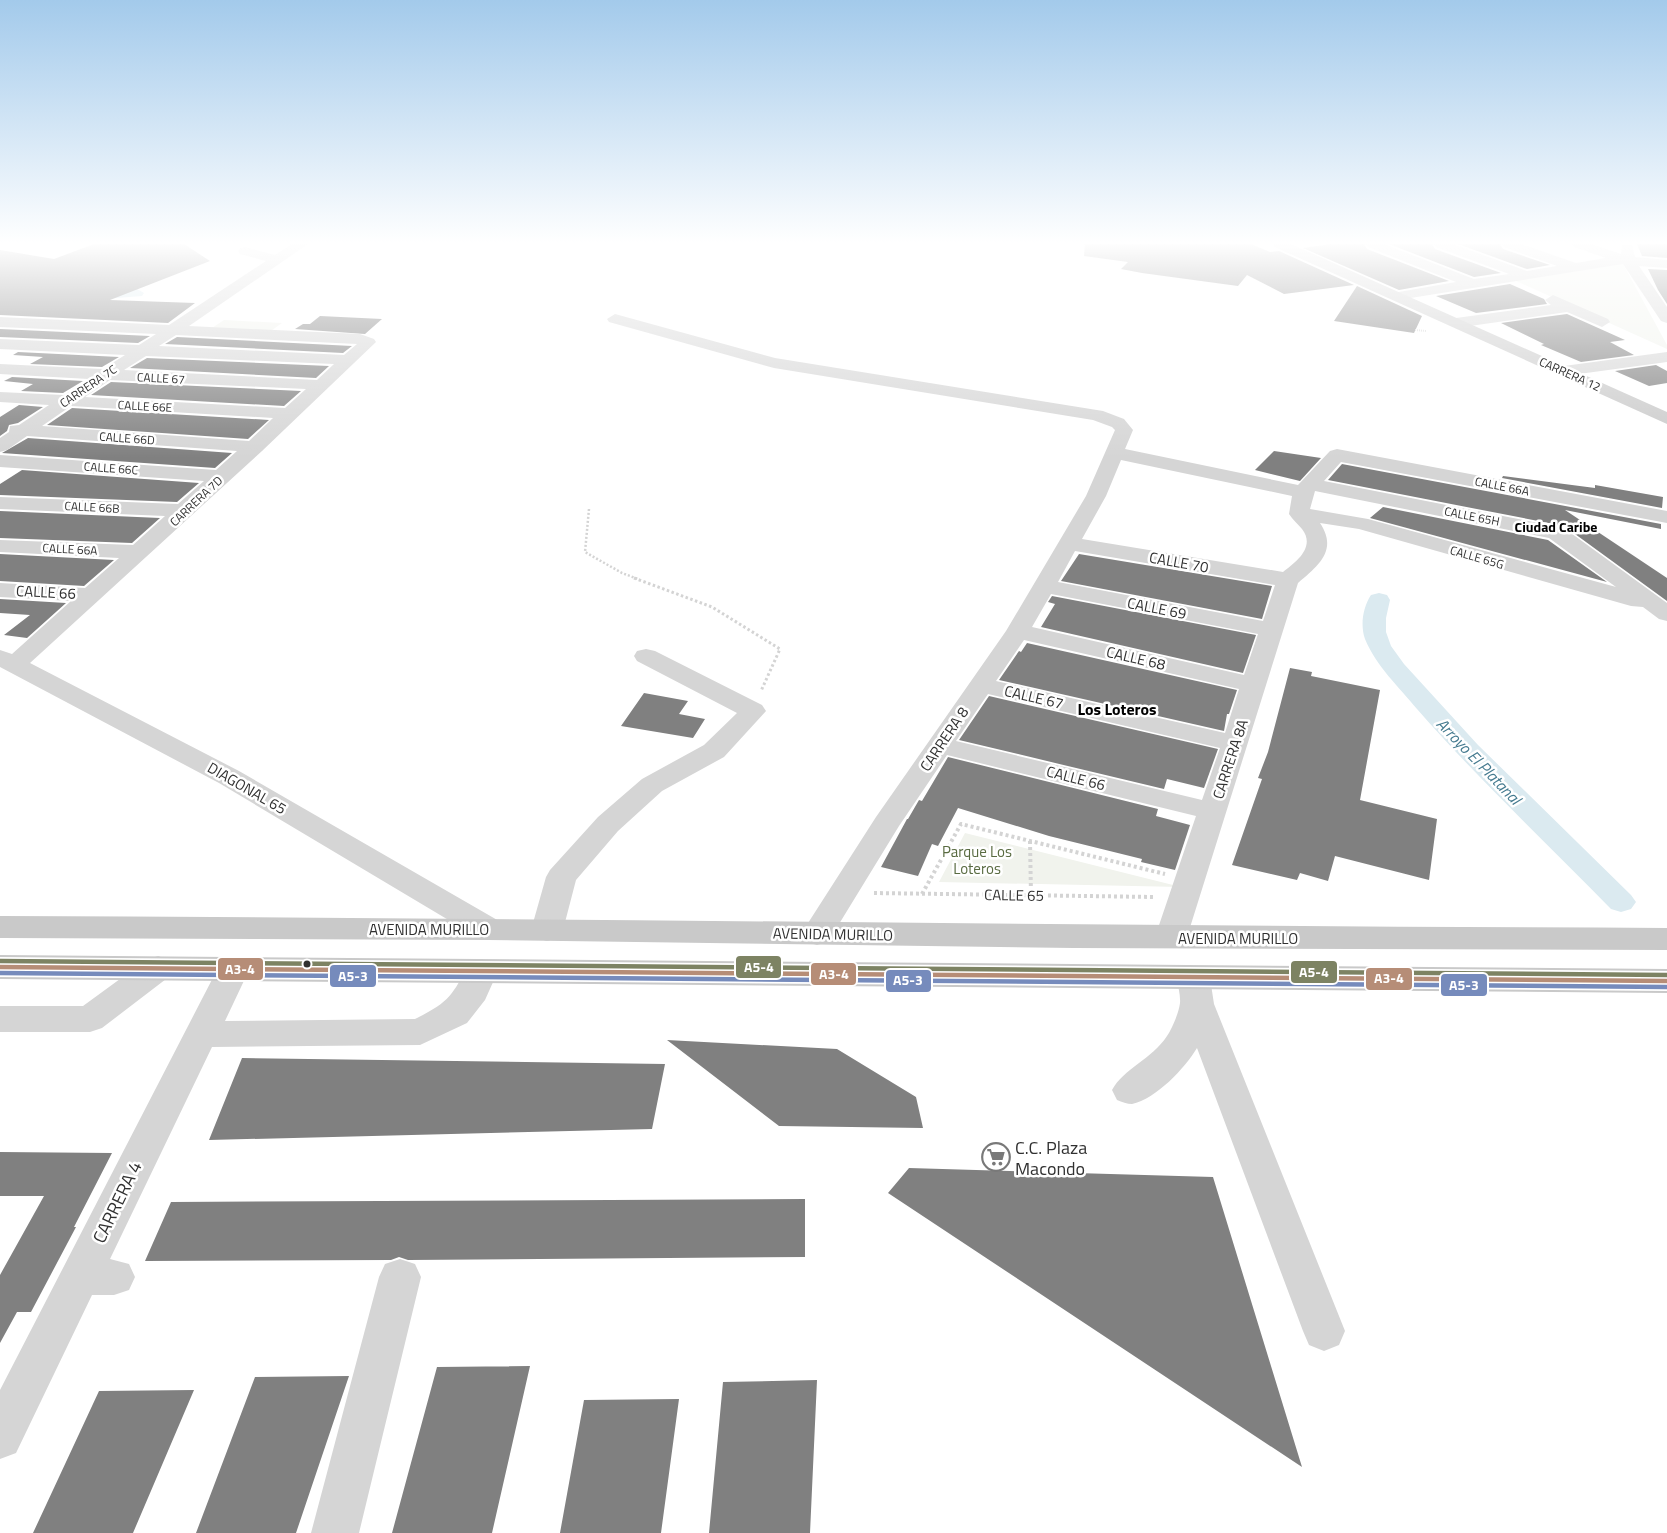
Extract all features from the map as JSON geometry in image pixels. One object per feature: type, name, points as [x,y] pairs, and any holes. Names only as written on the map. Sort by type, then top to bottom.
[{"type":"main road","name":"CARRERA 12","points":[[1440,316],[1667,419]]},
{"type":"main road","name":"AVENIDA MURILLO","points":[[0,927],[488,929],[1171,937],[1667,939]]},
{"type":"main road","points":[[0,968],[482,971],[1195,991],[1667,981]]},
{"type":"street","name":"CARRERA 7C","points":[[0,446],[193,316]]},
{"type":"street","points":[[1456,323],[1508,316]]},
{"type":"street","points":[[1587,316],[1602,322]]},
{"type":"street","name":"CARRERA 8","points":[[615,319],[774,362],[1097,415],[1118,423],[1124,430],[1116,453],[1070,544],[1042,586],[1018,632],[940,745],[818,934]]},
{"type":"street","points":[[0,322],[172,330]]},
{"type":"street","name":"CARRERA 7D","points":[[7,660],[92,595],[368,342],[360,340],[172,330]]},
{"type":"street","points":[[0,344],[348,360]]},
{"type":"street","points":[[1564,371],[1667,357]]},
{"type":"street","name":"CALLE 67","points":[[0,369],[322,384]]},
{"type":"street","name":"CALLE 66E","points":[[0,397],[291,414]]},
{"type":"street","name":"CALLE 66D","points":[[0,429],[254,447]]},
{"type":"street","name":"CALLE 65H","points":[[1116,453],[1556,533],[1660,610]]},
{"type":"street","name":"CALLE 66C","points":[[0,461],[222,476]]},
{"type":"street","name":"CALLE 66A","points":[[1307,488],[1331,461],[1464,473],[1667,518]]},
{"type":"street","points":[[1288,580],[1306,566],[1317,550],[1318,538],[1313,526],[1299,514],[1307,488]]},
{"type":"street","name":"CALLE 66B","points":[[0,503],[184,511]]},
{"type":"street","name":"CALLE 65G","points":[[1299,514],[1360,523],[1660,610]]},
{"type":"street","name":"CALLE 70","points":[[1070,544],[1288,580]]},
{"type":"street","name":"CALLE 66A","points":[[0,546],[140,552]]},
{"type":"street","name":"CARRERA 8A","points":[[1171,937],[1288,580]]},
{"type":"street","name":"CALLE 69","points":[[1042,586],[1272,630]]},
{"type":"street","name":"CALLE 66","points":[[0,590],[92,595]]},
{"type":"street","name":"CALLE 68","points":[[1018,632],[1254,685]]},
{"type":"street","points":[[547,930],[560,877],[608,824],[652,785],[714,751],[753,711],[646,656]]},
{"type":"street","name":"DIAGONAL 65","points":[[7,660],[229,777],[488,929]]},
{"type":"street","name":"CALLE 67","points":[[980,685],[1234,743]]},
{"type":"street","name":"CALLE 66","points":[[940,745],[1212,811]]},
{"type":"street","points":[[0,1020],[90,1019],[158,968]]},
{"type":"street","name":"CARRERA 4","points":[[0,1437],[97,1277],[200,1034],[234,968]]},
{"type":"street","points":[[200,1034],[420,1032],[455,1014],[473,991],[482,971]]},
{"type":"street","points":[[1130,1090],[1163,1066],[1183,1041],[1195,991]]},
{"type":"street","points":[[1195,991],[1324,1331]]},
{"type":"street","points":[[335,1533],[400,1278]]},
{"type":"path","points":[[1415,330],[1426,331]]},
{"type":"path","points":[[590,509],[585,552],[622,573],[712,607],[780,649],[753,711]]},
{"type":"path","points":[[922,894],[961,824],[1030,841],[1186,889]]},
{"type":"path","points":[[1030,841],[1031,895]]},
{"type":"path","name":"CALLE 65","points":[[844,892],[1031,895],[1186,889]]},
{"type":"green space","points":[[1593,316],[1651,316],[1667,345],[1667,349]]},
{"type":"green space","points":[[224,320],[282,323],[268,333],[209,330]]},
{"type":"green space","name":"Parque Los Loteros","points":[[965,833],[1181,887],[939,882]]},
{"type":"building","points":[[11,316],[178,316],[168,323]]},
{"type":"building","points":[[320,316],[382,319],[365,334],[295,329],[303,324],[310,324]]},
{"type":"building","points":[[1338,316],[1422,316],[1414,333],[1334,321]]},
{"type":"building","points":[[1556,316],[1570,316],[1625,340],[1610,342],[1634,355],[1581,362],[1541,345],[1544,344],[1501,323]]},
{"type":"building","points":[[0,329],[150,336],[138,343],[0,337]]},
{"type":"building","points":[[177,337],[352,346],[343,353],[165,344]]},
{"type":"building","points":[[18,352],[119,357],[102,367],[30,364],[43,357],[13,355]]},
{"type":"building","points":[[147,358],[329,366],[316,378],[130,368]]},
{"type":"building","points":[[1656,365],[1667,371],[1667,383],[1649,386],[1615,371]]},
{"type":"building","points":[[12,377],[83,381],[63,393],[21,391],[33,384],[4,381]]},
{"type":"building","points":[[111,382],[301,391],[284,406],[91,395]]},
{"type":"building","points":[[19,405],[43,407],[18,423],[9,425],[7,431],[0,436],[0,417]]},
{"type":"building","points":[[72,408],[269,420],[248,439],[47,425]]},
{"type":"building","points":[[28,438],[232,453],[215,468],[2,453]]},
{"type":"building","points":[[1274,451],[1321,458],[1300,481],[1255,470]]},
{"type":"building","points":[[1342,464],[1661,524],[1661,529],[1565,510],[1667,578],[1667,601],[1564,526],[1328,480]]},
{"type":"building","points":[[22,470],[199,483],[177,502],[0,495],[0,484]]},
{"type":"building","points":[[1503,476],[1595,488],[1595,485],[1663,497],[1662,508],[1502,478]]},
{"type":"building","points":[[1383,507],[1548,540],[1607,582],[1370,518]]},
{"type":"building","points":[[0,511],[160,518],[132,543],[0,538]]},
{"type":"building","points":[[0,554],[114,560],[84,586],[0,581]]},
{"type":"building","points":[[1079,554],[1272,586],[1262,619],[1061,581]]},
{"type":"building","points":[[1052,596],[1256,635],[1243,673],[1041,627],[1055,604],[1048,602]]},
{"type":"building","points":[[0,599],[66,603],[27,638],[4,635],[30,615],[0,613]]},
{"type":"building","points":[[1027,643],[1237,690],[1229,714],[1227,714],[1224,731],[999,680],[1019,651],[1021,652]]},
{"type":"building","points":[[1290,668],[1312,672],[1311,676],[1380,690],[1360,800],[1437,819],[1429,880],[1335,856],[1328,881],[1300,873],[1297,880],[1232,865],[1262,779],[1258,778],[1268,752]]},
{"type":"building","points":[[644,693],[688,701],[679,714],[705,719],[693,738],[621,726]]},
{"type":"building","points":[[989,696],[1218,749],[1204,788],[1167,779],[1164,789],[959,740]]},
{"type":"building","points":[[948,757],[1158,809],[1156,816],[1190,825],[1175,870],[1141,862],[1142,859],[1049,836],[958,808],[938,846],[932,844],[918,876],[881,867],[907,819],[919,800],[922,801]]},
{"type":"building","points":[[667,1040],[837,1049],[916,1097],[923,1128],[779,1126]]},
{"type":"building","points":[[242,1058],[665,1064],[652,1129],[209,1140]]},
{"type":"building","points":[[0,1152],[112,1153],[74,1227],[76,1227],[31,1312],[17,1312],[0,1343],[0,1275],[44,1196],[0,1196]]},
{"type":"building","points":[[909,1168],[1213,1177],[1302,1467],[888,1193]]},
{"type":"building","points":[[805,1199],[805,1257],[408,1260],[399,1257],[391,1260],[145,1261],[171,1202]]},
{"type":"building","points":[[530,1366],[492,1533],[392,1533],[437,1367]]},
{"type":"building","points":[[349,1376],[296,1533],[196,1533],[255,1377]]},
{"type":"building","points":[[817,1380],[810,1533],[709,1533],[723,1382]]},
{"type":"building","points":[[194,1390],[133,1533],[33,1533],[99,1391]]},
{"type":"building","points":[[679,1399],[661,1533],[560,1533],[584,1400]]},
{"type":"waterway","name":"Arroyo El Platanal","points":[[1379,600],[1374,618],[1376,637],[1384,654],[1396,669],[1469,751],[1621,902]]},
{"type":"transit line","name":"A5-4","points":[[0,961],[1667,975]]},
{"type":"transit line","name":"A3-4","points":[[0,967],[1667,981]]},
{"type":"transit line","name":"A5-3","points":[[0,973],[1667,987]]},
{"type":"place","name":"C.C. Plaza Macondo","points":[[996,1157]]},
{"type":"district","name":"Ciudad Caribe","points":[[1556,526]]},
{"type":"district","name":"Los Loteros","points":[[1117,709]]}]
